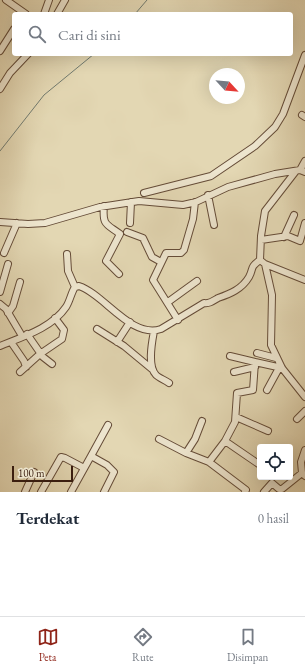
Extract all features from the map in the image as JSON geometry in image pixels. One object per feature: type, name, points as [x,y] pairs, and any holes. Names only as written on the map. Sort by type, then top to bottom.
[{"type":"street","points":[[6,0],[23,12]]},
{"type":"street","points":[[45,12],[49,0]]},
{"type":"street","points":[[58,12],[65,0]]},
{"type":"street","points":[[0,51],[12,32]]},
{"type":"street","points":[[144,193],[211,176],[255,146],[275,127],[283,114],[305,55]]},
{"type":"street","points":[[0,89],[10,73],[26,56]]},
{"type":"street","points":[[305,161],[301,171],[265,211],[261,240],[262,262],[272,298],[271,345],[280,368],[305,397]]},
{"type":"street","points":[[0,222],[49,222],[104,206],[131,202],[143,201],[175,206],[195,202],[222,189],[256,179],[301,171]]},
{"type":"street","points":[[208,195],[214,225]]},
{"type":"street","points":[[130,223],[131,202]]},
{"type":"street","points":[[178,320],[168,302],[153,281],[167,252],[179,253],[184,250],[193,219],[195,202]]},
{"type":"street","points":[[104,206],[104,219],[106,226],[120,234],[106,262],[119,274]]},
{"type":"street","points":[[284,237],[294,215]]},
{"type":"street","points":[[261,240],[292,237],[300,241],[305,222]]},
{"type":"street","points":[[4,253],[17,223]]},
{"type":"street","points":[[127,232],[143,238],[152,257],[161,262]]},
{"type":"street","points":[[0,346],[25,335],[55,318],[67,306],[75,287],[68,271],[67,254]]},
{"type":"street","points":[[75,287],[79,286],[87,289],[130,322],[154,331],[161,330],[204,303],[207,304],[226,296],[242,287],[250,276],[252,265],[262,262],[305,280]]},
{"type":"street","points":[[0,292],[8,264]]},
{"type":"street","points":[[168,302],[197,281]]},
{"type":"street","points":[[8,313],[13,306],[20,282]]},
{"type":"street","points":[[0,304],[40,354],[52,364]]},
{"type":"street","points":[[20,372],[40,354],[62,339],[64,335],[63,326],[55,318]]},
{"type":"street","points":[[117,342],[130,322]]},
{"type":"street","points":[[97,329],[117,342],[153,370],[155,374],[169,383]]},
{"type":"street","points":[[153,370],[150,349],[154,331]]},
{"type":"street","points":[[11,342],[24,361],[26,367]]},
{"type":"street","points":[[257,353],[276,358]]},
{"type":"street","points":[[230,356],[255,365],[280,368]]},
{"type":"street","points":[[234,372],[255,365]]},
{"type":"street","points":[[209,462],[225,441],[233,427],[236,417],[237,393],[252,391],[255,365]]},
{"type":"street","points":[[267,390],[280,368]]},
{"type":"street","points":[[297,419],[305,412]]},
{"type":"street","points":[[236,417],[268,431]]},
{"type":"street","points":[[186,453],[195,439],[202,420]]},
{"type":"street","points":[[71,492],[108,425]]},
{"type":"street","points":[[159,439],[186,453],[209,462],[247,491]]},
{"type":"street","points":[[225,441],[257,463]]},
{"type":"street","points":[[264,492],[273,480],[279,489],[282,489],[303,475],[301,462],[305,450]]},
{"type":"street","points":[[91,456],[107,465],[114,472],[106,491]]},
{"type":"street","points":[[41,492],[61,457],[84,468]]},
{"type":"street","points":[[25,492],[34,472]]},
{"type":"waterway","points":[[137,12],[147,0]]},
{"type":"waterway","points":[[0,151],[44,95],[92,56]]}]
